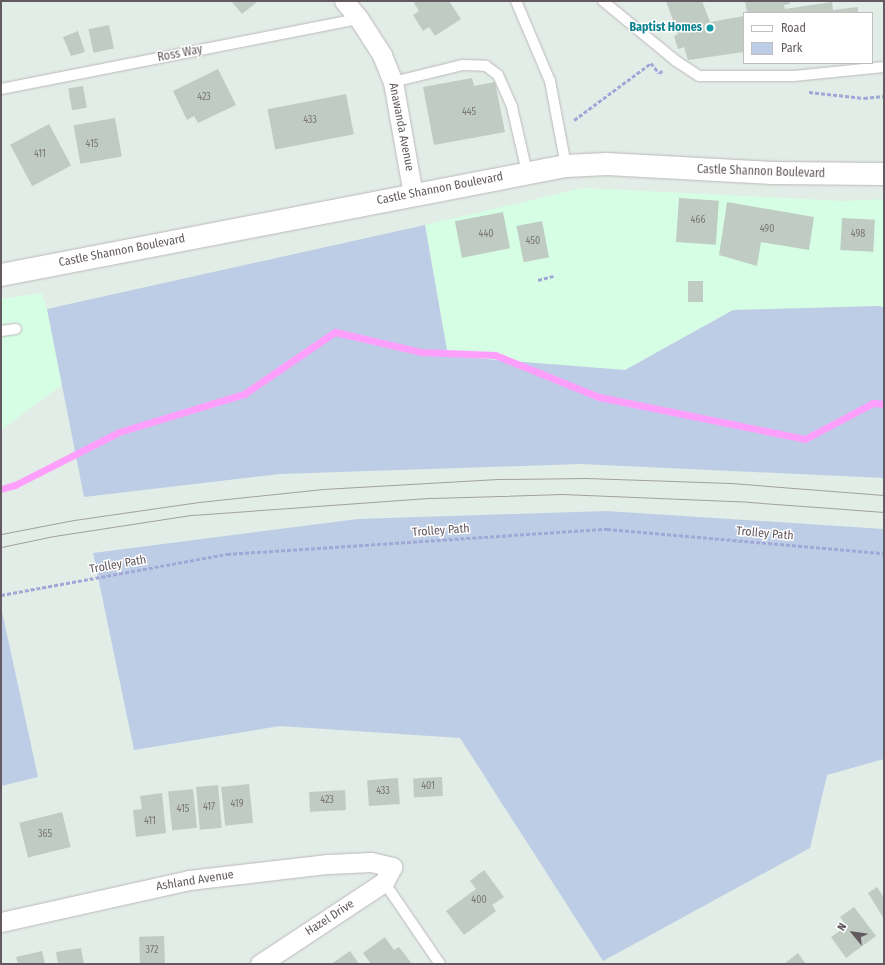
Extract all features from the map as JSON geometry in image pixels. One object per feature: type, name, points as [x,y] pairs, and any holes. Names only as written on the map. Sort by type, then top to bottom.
[{"type":"street","name":"Anawanda Avenue","points":[[344,1],[359,19],[382,55],[394,82],[413,194]]},
{"type":"street","name":"Castle Shannon Boulevard","points":[[1,275],[527,172],[566,166],[607,164],[773,173],[884,174]]},
{"type":"street","name":"Ashland Avenue","points":[[1,922],[189,880],[328,864],[371,862],[388,875]]},
{"type":"street","name":"Hazel Drive","points":[[260,964],[388,875]]},
{"type":"lane","points":[[516,1],[550,80],[566,166]]},
{"type":"lane","points":[[603,1],[676,62],[699,76],[794,76],[884,67]]},
{"type":"lane","name":"Ross Way","points":[[1,89],[359,19]]},
{"type":"lane","points":[[394,82],[463,65],[486,66],[498,75],[512,107],[527,172]]},
{"type":"lane","points":[[1,331],[16,329]]},
{"type":"lane","points":[[388,875],[440,964]]},
{"type":"path","points":[[575,126],[574,119],[651,63],[660,73],[676,62]]},
{"type":"path","points":[[794,76],[796,88],[800,92],[864,98],[884,96]]},
{"type":"path","points":[[538,280],[553,276]]},
{"type":"path","name":"Trolley Path","points":[[1,595],[227,554],[607,529],[884,553]]},
{"type":"shaded area","points":[[583,188],[844,201],[884,199],[884,308],[880,306],[733,310],[625,370],[448,356],[425,225]]},
{"type":"shaded area","points":[[42,293],[47,309],[62,385],[1,430],[1,299]]},
{"type":"green space","points":[[425,225],[448,356],[625,370],[733,310],[880,306],[884,308],[884,478],[581,464],[280,474],[84,497],[47,309]]},
{"type":"green space","points":[[606,511],[884,529],[884,759],[827,775],[810,848],[603,961],[460,738],[280,726],[134,750],[93,553],[358,519]]},
{"type":"green space","points":[[1,607],[38,777],[1,786]]},
{"type":"building","points":[[231,1],[258,1],[242,14]]},
{"type":"building","points":[[417,1],[449,1],[461,19],[435,36],[429,27],[423,31],[413,15],[419,11],[414,3]]},
{"type":"building","name":"Baptist Homes","points":[[666,1],[702,1],[710,22],[743,16],[743,52],[688,60],[684,47],[678,49],[674,36],[678,34]]},
{"type":"building","points":[[745,1],[789,1],[790,4],[784,5],[785,9],[832,2],[833,10],[858,7],[858,12],[747,12]]},
{"type":"building","points":[[109,25],[114,48],[93,53],[88,29]]},
{"type":"building","points":[[78,31],[85,52],[71,56],[63,37]]},
{"type":"building","points":[[218,69],[236,105],[198,123],[194,116],[187,120],[173,91]]},
{"type":"building","points":[[472,78],[474,86],[495,82],[505,132],[434,145],[423,87]]},
{"type":"building","points":[[83,86],[87,108],[72,110],[68,89]]},
{"type":"building","points":[[346,94],[354,134],[275,150],[267,109]]},
{"type":"building","points":[[115,118],[122,156],[80,164],[74,125]]},
{"type":"building","points":[[49,124],[71,165],[32,186],[10,145]]},
{"type":"building","points":[[679,198],[719,201],[716,245],[676,242]]},
{"type":"building","points":[[727,202],[814,217],[809,250],[761,242],[757,266],[719,255]]},
{"type":"building","points":[[503,212],[510,248],[462,258],[455,221]]},
{"type":"building","points":[[842,218],[875,220],[873,252],[840,250]]},
{"type":"building","points":[[542,221],[549,257],[524,262],[516,226]]},
{"type":"building","points":[[688,281],[703,281],[703,302],[688,302]]},
{"type":"building","points":[[442,777],[443,796],[414,797],[413,779]]},
{"type":"building","points":[[398,778],[400,804],[369,806],[367,780]]},
{"type":"building","points":[[249,784],[253,823],[225,826],[221,787]]},
{"type":"building","points":[[218,785],[222,828],[200,830],[196,787]]},
{"type":"building","points":[[193,789],[197,828],[172,830],[168,792]]},
{"type":"building","points":[[345,790],[346,810],[310,812],[309,792]]},
{"type":"building","points":[[162,793],[166,833],[136,837],[133,810],[142,809],[140,796]]},
{"type":"building","points":[[62,812],[71,847],[28,858],[19,823]]},
{"type":"building","points":[[484,870],[504,897],[492,905],[496,911],[464,935],[446,911],[476,889],[470,881]]},
{"type":"building","points":[[877,887],[884,898],[884,919],[868,893]]},
{"type":"building","points":[[854,907],[876,936],[846,958],[831,937],[847,926],[840,917]]},
{"type":"building","points":[[164,936],[165,964],[140,964],[139,937]]},
{"type":"building","points":[[385,937],[394,950],[399,947],[412,964],[371,964],[363,953]]},
{"type":"building","points":[[81,948],[84,964],[58,964],[56,952]]},
{"type":"building","points":[[42,951],[45,964],[18,964],[16,957]]},
{"type":"building","points":[[350,951],[359,964],[331,964]]},
{"type":"building","points":[[798,953],[806,964],[784,964]]},
{"type":"waterway","points":[[1,489],[15,485],[119,432],[244,394],[335,332],[421,352],[495,355],[599,397],[805,439],[873,403],[884,404]]},
{"type":"tram line","points":[[1,534],[74,520],[199,502],[323,489],[498,479],[586,478],[731,483],[884,495]]},
{"type":"tram line","points":[[1,547],[54,536],[192,515],[431,498],[562,494],[749,502],[884,512]]},
{"type":"place","name":"Baptist Homes","points":[[710,28]]}]
